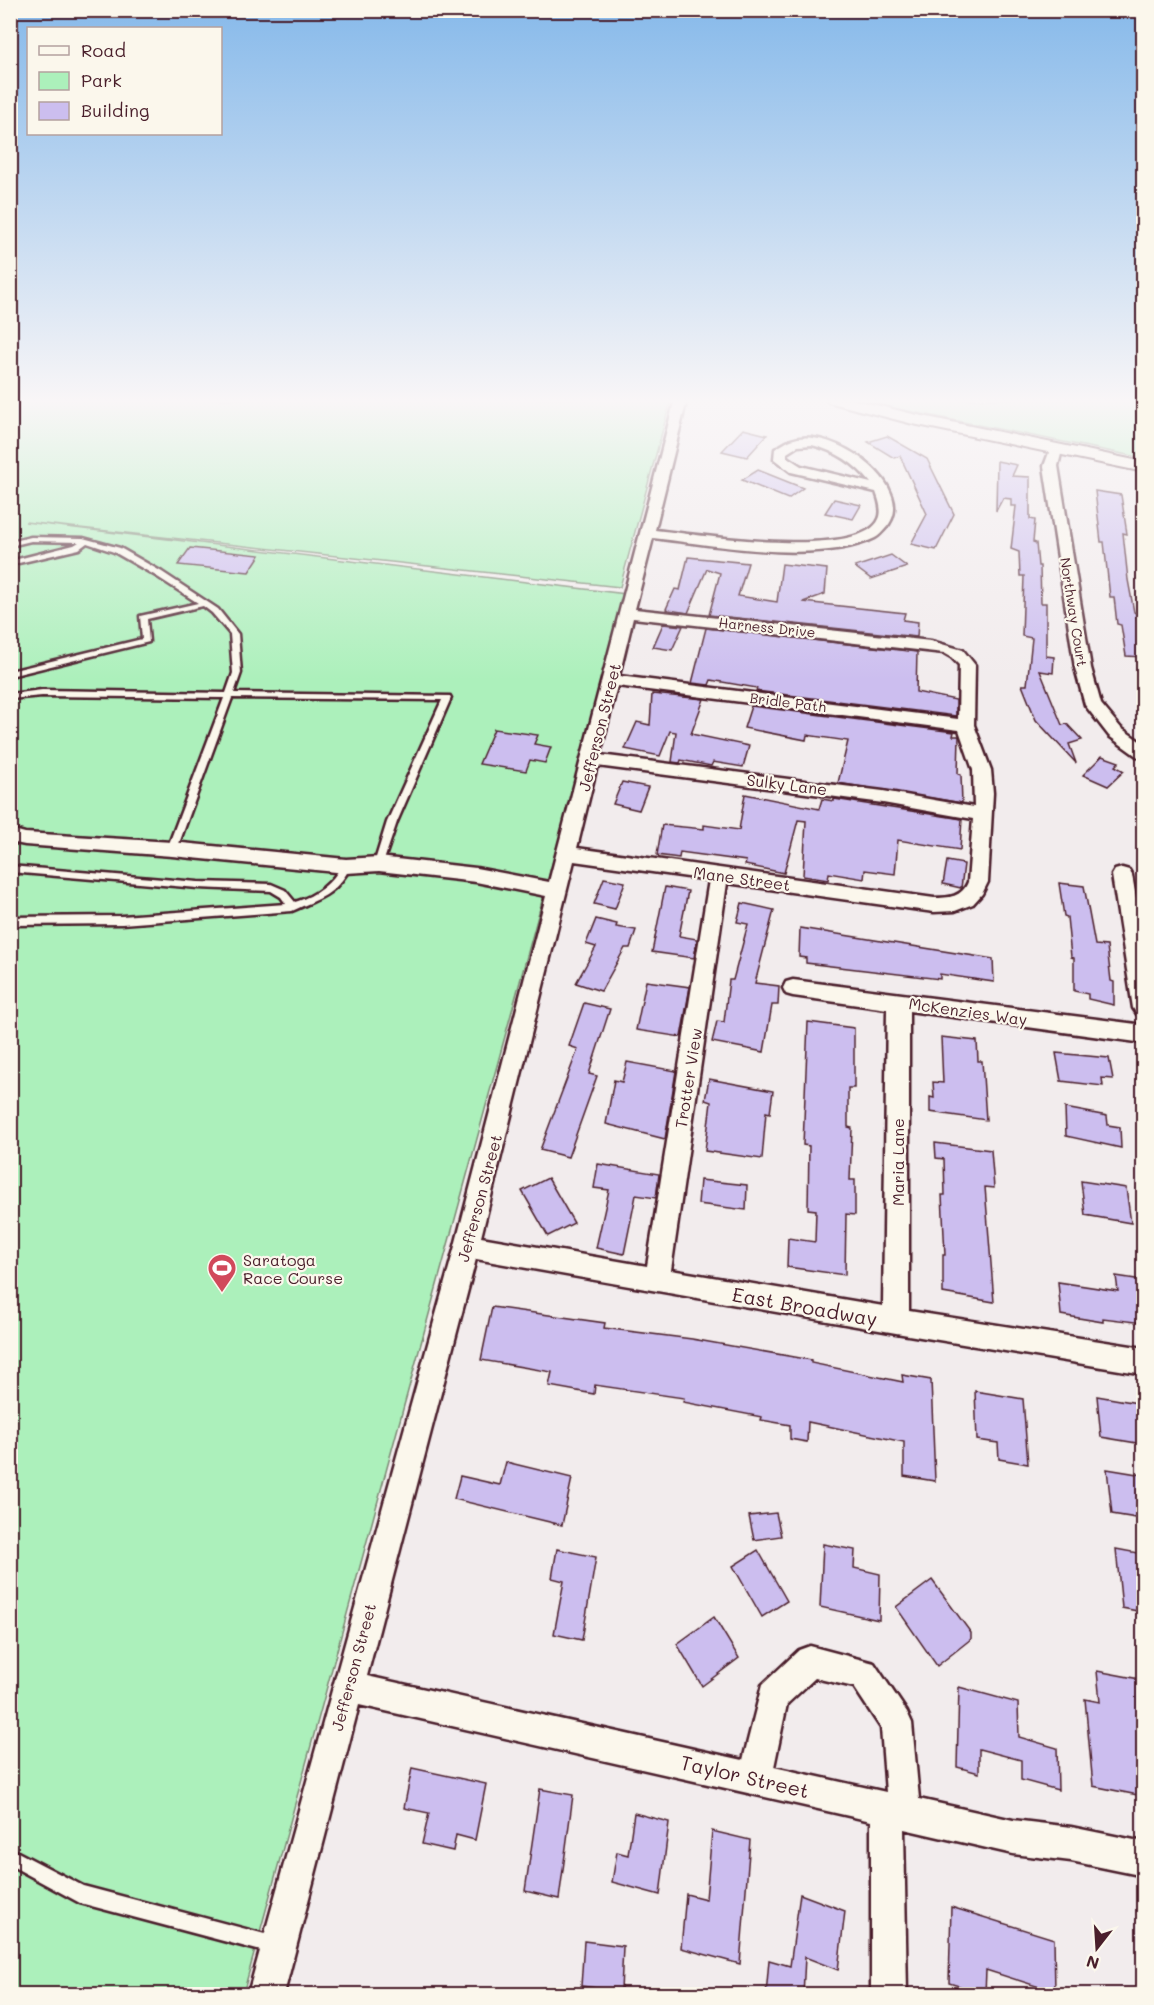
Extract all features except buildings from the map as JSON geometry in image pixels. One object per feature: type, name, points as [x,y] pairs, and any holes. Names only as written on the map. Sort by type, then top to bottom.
[{"type":"street","name":"Jefferson Street","points":[[266,1995],[466,1246],[658,493]]},
{"type":"street","points":[[648,533],[793,548],[816,548],[850,543],[878,530],[885,521],[887,505],[882,493]]},
{"type":"street","name":"Northway Court","points":[[1055,493],[1083,668],[1093,705],[1115,732],[1143,753]]},
{"type":"street","name":"Harness Drive","points":[[628,613],[951,651],[965,661],[968,688],[966,725]]},
{"type":"street","name":"Bridle Path","points":[[611,680],[966,725]]},
{"type":"street","points":[[966,725],[982,770],[983,815]]},
{"type":"street","name":"Sulky Lane","points":[[590,759],[883,797],[983,815]]},
{"type":"street","name":"Mane Street","points":[[567,853],[917,904],[947,906],[969,898],[975,891],[983,815]]},
{"type":"street","points":[[10,835],[25,839],[172,849],[346,866],[380,864],[476,874],[558,891]]},
{"type":"street","name":"Trotter View","points":[[657,1280],[719,875]]},
{"type":"street","points":[[1122,875],[1143,1008]]},
{"type":"street","name":"McKenzies Way","points":[[793,988],[1143,1034]]},
{"type":"street","name":"Maria Lane","points":[[896,1321],[898,1002]]},
{"type":"street","name":"East Broadway","points":[[466,1246],[896,1321],[1143,1361]]},
{"type":"street","points":[[755,1778],[773,1696],[810,1661],[863,1674],[896,1723],[896,1810],[889,1995]]},
{"type":"street","name":"Taylor Street","points":[[347,1687],[1013,1837],[1071,1844],[1143,1859]]},
{"type":"lane","points":[[10,544],[31,539],[87,541],[117,550],[214,611],[234,634],[237,673],[172,849]]},
{"type":"lane","points":[[10,562],[76,547],[87,541]]},
{"type":"lane","points":[[10,674],[140,642],[147,636],[143,618],[204,604]]},
{"type":"lane","points":[[10,697],[42,693],[447,698],[392,822],[380,864]]},
{"type":"lane","points":[[10,921],[122,920],[268,911],[311,902],[327,893],[346,866]]},
{"type":"lane","points":[[10,869],[198,885],[271,888],[281,891],[290,900],[292,907]]},
{"type":"lane","points":[[10,1856],[80,1894],[279,1947]]},
{"type":"green space","name":"Saratoga Race Course","points":[[10,493],[646,493],[620,587],[25,522],[626,594],[243,1994],[11,1994]]},
{"type":"place","name":"Saratoga Race Course","points":[[222,1294]]}]
